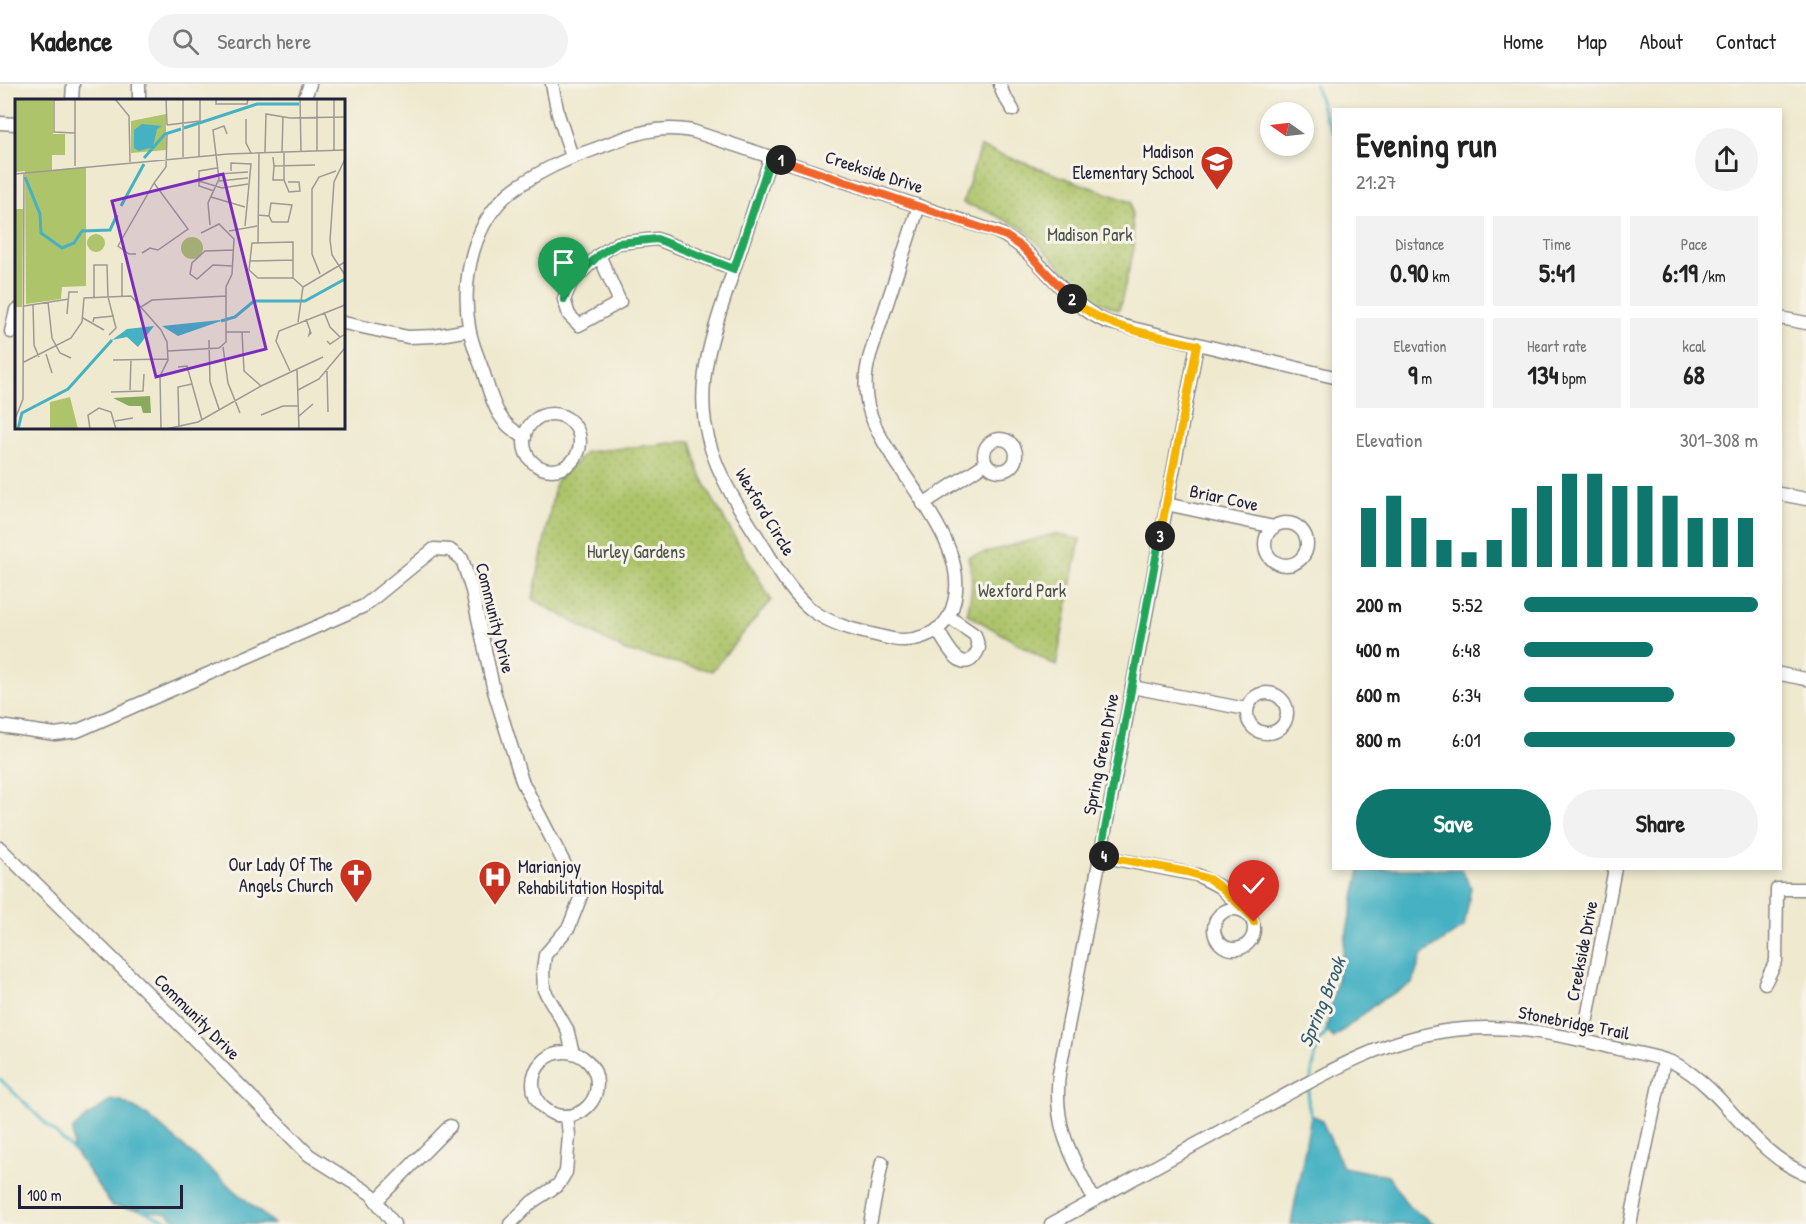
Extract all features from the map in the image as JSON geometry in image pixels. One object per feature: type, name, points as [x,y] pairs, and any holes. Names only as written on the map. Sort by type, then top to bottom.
[{"type":"street","points":[[72,99],[73,84]]},
{"type":"street","points":[[304,99],[310,84]]},
{"type":"street","points":[[552,84],[558,114],[572,157]]},
{"type":"street","points":[[1000,84],[1013,110]]},
{"type":"street","points":[[0,123],[15,124]]},
{"type":"street","name":"Creekside Drive","points":[[525,437],[512,431],[501,420],[469,330],[467,280],[473,252],[485,224],[517,187],[572,157],[637,133],[666,128],[692,131],[997,232],[1015,241],[1074,301],[1097,318],[1116,325],[1332,377]]},
{"type":"street","name":"Wexford Circle","points":[[771,157],[708,350],[703,394],[709,441],[717,466],[728,490],[793,591],[816,612],[845,627],[899,640],[925,636],[937,629],[949,617]]},
{"type":"street","points":[[919,206],[870,355],[866,380],[868,408],[877,431],[939,530],[951,554],[957,582],[949,617],[975,635],[979,648],[976,656],[970,660],[958,659],[953,655],[937,629]]},
{"type":"street","points":[[599,255],[620,302],[579,325],[568,315],[564,299],[571,283],[599,255],[618,243],[657,239],[734,269]]},
{"type":"street","points":[[9,332],[15,313]]},
{"type":"street","points":[[1782,318],[1806,323]]},
{"type":"street","points":[[345,324],[381,333],[408,336],[434,336],[469,330]]},
{"type":"street","name":"Spring Green Drive","points":[[1094,1200],[1062,1132],[1057,1089],[1197,345]]},
{"type":"street","points":[[547,415],[558,415],[568,419],[576,427],[580,437],[580,448],[576,458],[568,466],[558,470],[547,470],[537,466],[529,458],[525,448],[525,437],[529,427],[537,419],[547,415]]},
{"type":"street","points":[[923,504],[986,463]]},
{"type":"street","points":[[1782,494],[1806,499]]},
{"type":"street","name":"Briar Cove","points":[[1166,504],[1274,527]]},
{"type":"street","name":"Community Drive","points":[[0,726],[55,734],[77,731],[364,606],[434,549],[450,550],[462,559],[469,580],[494,691],[522,781],[581,896],[569,927],[545,955],[543,970],[544,990],[567,1029],[573,1053]]},
{"type":"street","points":[[1782,674],[1806,679]]},
{"type":"street","points":[[1132,687],[1246,709]]},
{"type":"street","name":"Community Drive","points":[[0,848],[309,1155],[371,1194],[394,1224]]},
{"type":"street","points":[[1100,856],[1197,875],[1220,887],[1244,910]]},
{"type":"street","name":"Creekside Drive","points":[[1583,1040],[1615,870]]},
{"type":"street","points":[[1766,983],[1776,961],[1777,889],[1806,889]]},
{"type":"street","name":"Stonebridge Trail","points":[[1051,1224],[1334,1069],[1388,1045],[1412,1038],[1475,1028],[1520,1029],[1583,1040],[1674,1063],[1705,1085],[1727,1106],[1762,1147],[1779,1160],[1806,1174]]},
{"type":"street","points":[[562,1052],[573,1053],[589,1063],[594,1072],[596,1082],[592,1100],[577,1113],[567,1116],[556,1115],[546,1110],[534,1092],[533,1081],[536,1070],[542,1061],[551,1055],[562,1052]]},
{"type":"street","points":[[1630,1224],[1664,1061]]},
{"type":"street","points":[[510,1224],[532,1202],[558,1185],[566,1172],[569,1135],[567,1116]]},
{"type":"street","points":[[376,1201],[450,1126]]},
{"type":"street","points":[[870,1224],[882,1162]]},
{"type":"green space","name":"Madison Park","points":[[980,147],[1131,202],[1134,249],[1119,310],[1092,299],[1023,228],[963,203]]},
{"type":"green space","name":"Hurley Gardens","points":[[691,441],[698,469],[712,498],[771,600],[712,671],[625,651],[533,599],[556,481],[586,452]]},
{"type":"green space","name":"Wexford Park","points":[[1054,534],[1080,539],[1056,666],[967,614],[972,586],[968,557]]},
{"type":"water","points":[[1360,870],[1462,870],[1471,887],[1464,927],[1422,955],[1412,984],[1379,1001],[1334,1038],[1326,1031]]},
{"type":"water","points":[[111,1100],[120,1100],[148,1116],[274,1224],[180,1224],[167,1213],[112,1206],[73,1149],[73,1129]]},
{"type":"water","points":[[1311,1115],[1321,1119],[1343,1167],[1388,1176],[1409,1207],[1435,1224],[1291,1224]]},
{"type":"waterway","name":"Spring Brook","points":[[1315,84],[1325,117],[1332,129]]},
{"type":"waterway","name":"Spring Brook","points":[[1311,1078],[1318,1041],[1327,1029]]},
{"type":"waterway","points":[[0,1079],[74,1151]]},
{"type":"waterway","name":"Spring Brook","points":[[1309,1087],[1308,1103],[1312,1119]]},
{"type":"waterway","points":[[142,1210],[175,1224]]},
{"type":"place","name":"Madison Elementary School","points":[[1217,191]]},
{"type":"place","name":"Our Lady Of The Angels Church","points":[[356,904]]},
{"type":"place","name":"Marianjoy Rehabilitation Hospital","points":[[495,906]]},
{"type":"route","points":[[564,299],[571,283],[599,255],[618,243],[657,239],[734,269],[771,157],[997,232],[1022,247],[1074,301],[1097,318],[1116,325],[1197,345],[1100,856],[1187,872],[1209,879],[1250,915],[1254,922]]}]
